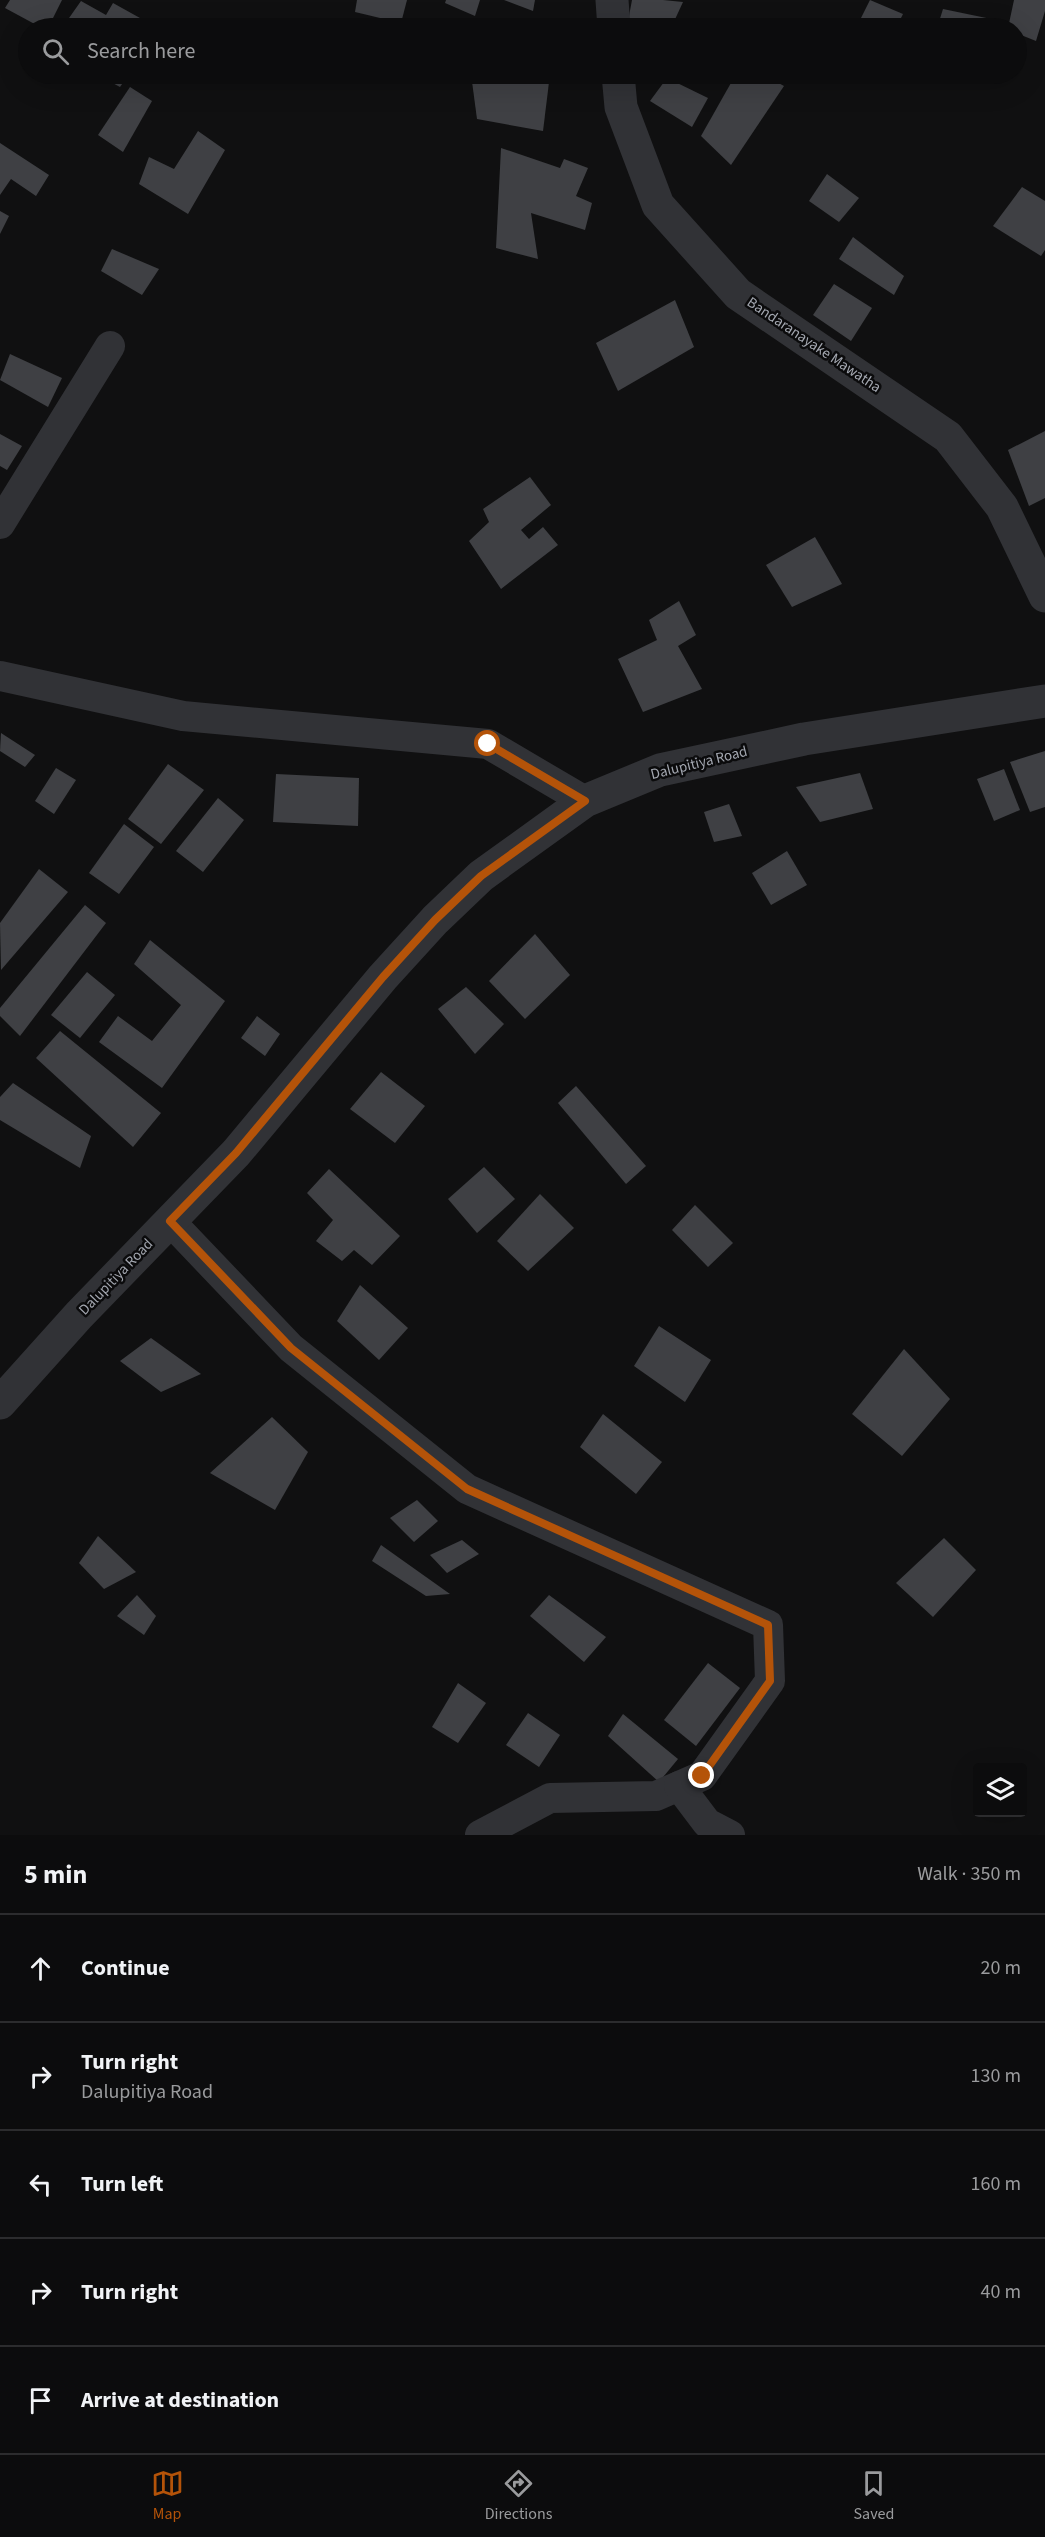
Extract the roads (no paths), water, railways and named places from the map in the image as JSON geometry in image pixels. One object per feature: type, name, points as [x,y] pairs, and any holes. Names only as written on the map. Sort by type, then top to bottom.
[{"type":"street","points":[[612,0],[613,18]]},
{"type":"street","name":"Bandaranayake Mawatha","points":[[619,84],[621,107],[658,205],[738,294],[948,436],[1002,507],[1045,596]]},
{"type":"street","points":[[0,524],[110,346]]},
{"type":"street","points":[[0,676],[183,716],[488,744],[585,801]]},
{"type":"street","name":"Dalupitiya Road","points":[[0,1403],[79,1315],[236,1153],[383,977],[435,920],[481,876],[585,801],[660,770],[804,738],[1045,701]]},
{"type":"street","points":[[170,1221],[291,1348],[467,1489],[768,1625],[770,1681],[702,1776],[656,1796],[550,1798],[480,1835]]},
{"type":"street","points":[[679,1786],[707,1823],[730,1835]]}]
